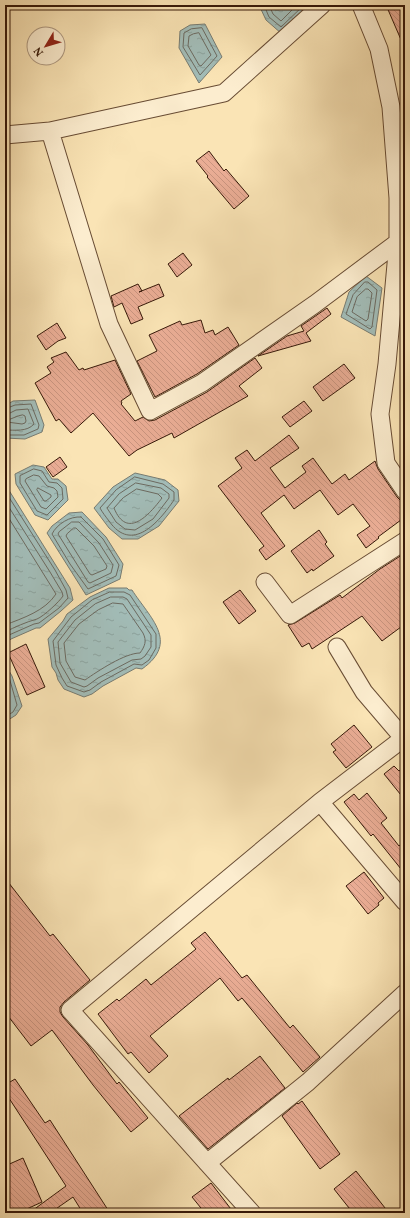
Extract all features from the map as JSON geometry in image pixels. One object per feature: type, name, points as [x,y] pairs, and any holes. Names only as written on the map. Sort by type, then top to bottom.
[{"type":"street","points":[[5,135],[50,131],[224,93],[322,5]]},
{"type":"street","points":[[361,5],[379,49],[398,104],[398,242],[387,364],[380,414],[386,463],[405,491]]},
{"type":"street","points":[[50,131],[109,324],[150,411],[202,383],[315,304],[398,242]]},
{"type":"street","points":[[265,582],[290,615],[405,541]]},
{"type":"street","points":[[252,1213],[70,1010],[320,802],[404,739],[364,692],[337,647]]},
{"type":"street","points":[[320,802],[405,902]]},
{"type":"street","points":[[207,1163],[308,1082],[405,993]]},
{"type":"water","points":[[259,5],[310,5],[282,34],[266,20]]},
{"type":"water","points":[[205,24],[222,57],[199,83],[179,48],[180,31],[190,25]]},
{"type":"water","points":[[366,276],[382,288],[375,336],[341,317],[349,292]]},
{"type":"water","points":[[35,400],[44,425],[42,432],[25,439],[5,438],[5,406],[13,401]]},
{"type":"water","points":[[33,465],[44,467],[52,479],[58,479],[66,486],[68,500],[48,520],[35,515],[16,484],[15,474]]},
{"type":"water","points":[[135,473],[165,480],[178,490],[179,501],[159,526],[138,539],[122,539],[109,528],[94,508],[113,487]]},
{"type":"water","points":[[5,484],[70,588],[73,600],[40,628],[36,628],[11,639],[5,645]]},
{"type":"water","points":[[82,512],[106,537],[123,564],[120,579],[86,595],[47,533],[52,526],[69,513]]},
{"type":"water","points":[[109,588],[127,588],[132,590],[153,620],[158,630],[160,640],[159,649],[153,659],[142,669],[136,668],[103,686],[92,694],[84,697],[64,689],[58,680],[52,667],[48,639],[67,614],[90,597]]},
{"type":"water","points":[[5,664],[12,676],[22,706],[16,715],[5,722]]},
{"type":"building","points":[[386,5],[405,5],[405,49]]},
{"type":"building","points":[[209,151],[224,171],[226,169],[249,196],[234,209],[207,177],[208,176],[196,161]]},
{"type":"building","points":[[183,253],[192,265],[177,277],[168,264]]},
{"type":"building","points":[[138,284],[142,291],[159,284],[164,296],[138,307],[143,319],[131,324],[122,303],[114,307],[111,296]]},
{"type":"building","points":[[327,308],[331,314],[306,333],[311,341],[258,356],[287,336],[304,331],[301,326]]},
{"type":"building","points":[[201,320],[205,333],[213,330],[215,335],[228,327],[239,345],[197,374],[155,397],[137,361],[157,351],[149,335],[180,321],[182,325]]},
{"type":"building","points":[[57,323],[66,338],[58,341],[46,350],[37,336]]},
{"type":"building","points":[[66,352],[79,370],[83,368],[84,370],[115,360],[131,394],[121,401],[121,404],[135,421],[143,417],[149,421],[155,420],[207,392],[255,358],[262,368],[239,386],[248,396],[174,438],[172,433],[137,450],[129,456],[93,413],[71,433],[59,419],[56,421],[35,383],[51,373],[47,367],[54,362],[51,358]]},
{"type":"building","points":[[344,364],[355,378],[323,401],[313,387]]},
{"type":"building","points":[[304,401],[312,411],[290,427],[282,417]]},
{"type":"building","points":[[289,435],[299,448],[270,468],[285,488],[306,472],[302,466],[313,458],[332,484],[345,474],[349,480],[375,461],[378,469],[397,497],[400,500],[405,501],[405,517],[366,548],[357,535],[370,526],[353,504],[338,515],[320,490],[294,509],[284,495],[261,513],[285,546],[266,560],[259,550],[264,546],[218,486],[242,468],[235,458],[247,450],[255,461]]},
{"type":"building","points":[[60,457],[67,467],[53,477],[46,467]]},
{"type":"building","points":[[319,530],[327,542],[325,544],[334,556],[313,571],[312,569],[307,573],[291,551]]},
{"type":"building","points":[[405,553],[405,624],[382,641],[362,616],[312,649],[309,643],[302,647],[288,625],[295,623],[340,595],[342,598],[380,569]]},
{"type":"building","points":[[240,590],[256,611],[239,624],[223,602]]},
{"type":"building","points":[[26,644],[45,687],[27,695],[8,653]]},
{"type":"building","points":[[354,725],[372,747],[346,768],[333,752],[336,750],[331,744]]},
{"type":"building","points":[[394,766],[399,771],[405,766],[405,800],[384,774]]},
{"type":"building","points":[[367,793],[387,818],[381,823],[399,846],[405,841],[405,874],[373,834],[371,836],[344,802],[354,794],[359,800]]},
{"type":"building","points":[[364,872],[384,898],[378,903],[379,905],[368,914],[346,886]]},
{"type":"building","points":[[5,878],[50,936],[53,934],[90,980],[64,1002],[60,1007],[60,1012],[88,1045],[117,1084],[119,1082],[148,1118],[131,1132],[93,1085],[52,1030],[31,1046],[5,1012]]},
{"type":"building","points":[[205,932],[242,978],[247,975],[290,1028],[293,1025],[320,1057],[303,1072],[242,998],[238,1001],[220,978],[150,1036],[168,1056],[149,1073],[131,1052],[128,1054],[98,1014],[117,999],[119,1001],[146,979],[151,985],[196,949],[191,943]]},
{"type":"building","points":[[260,1056],[285,1088],[208,1149],[179,1116],[228,1078],[229,1080]]},
{"type":"building","points":[[15,1079],[45,1123],[50,1120],[110,1213],[83,1213],[73,1197],[50,1213],[29,1213],[66,1186],[5,1092],[5,1085]]},
{"type":"building","points":[[302,1101],[340,1154],[320,1169],[282,1116],[297,1103],[298,1104]]},
{"type":"building","points":[[23,1158],[42,1202],[18,1213],[5,1213],[5,1166]]},
{"type":"building","points":[[356,1171],[389,1213],[353,1213],[334,1189]]},
{"type":"building","points":[[211,1183],[234,1213],[205,1213],[192,1197]]}]
